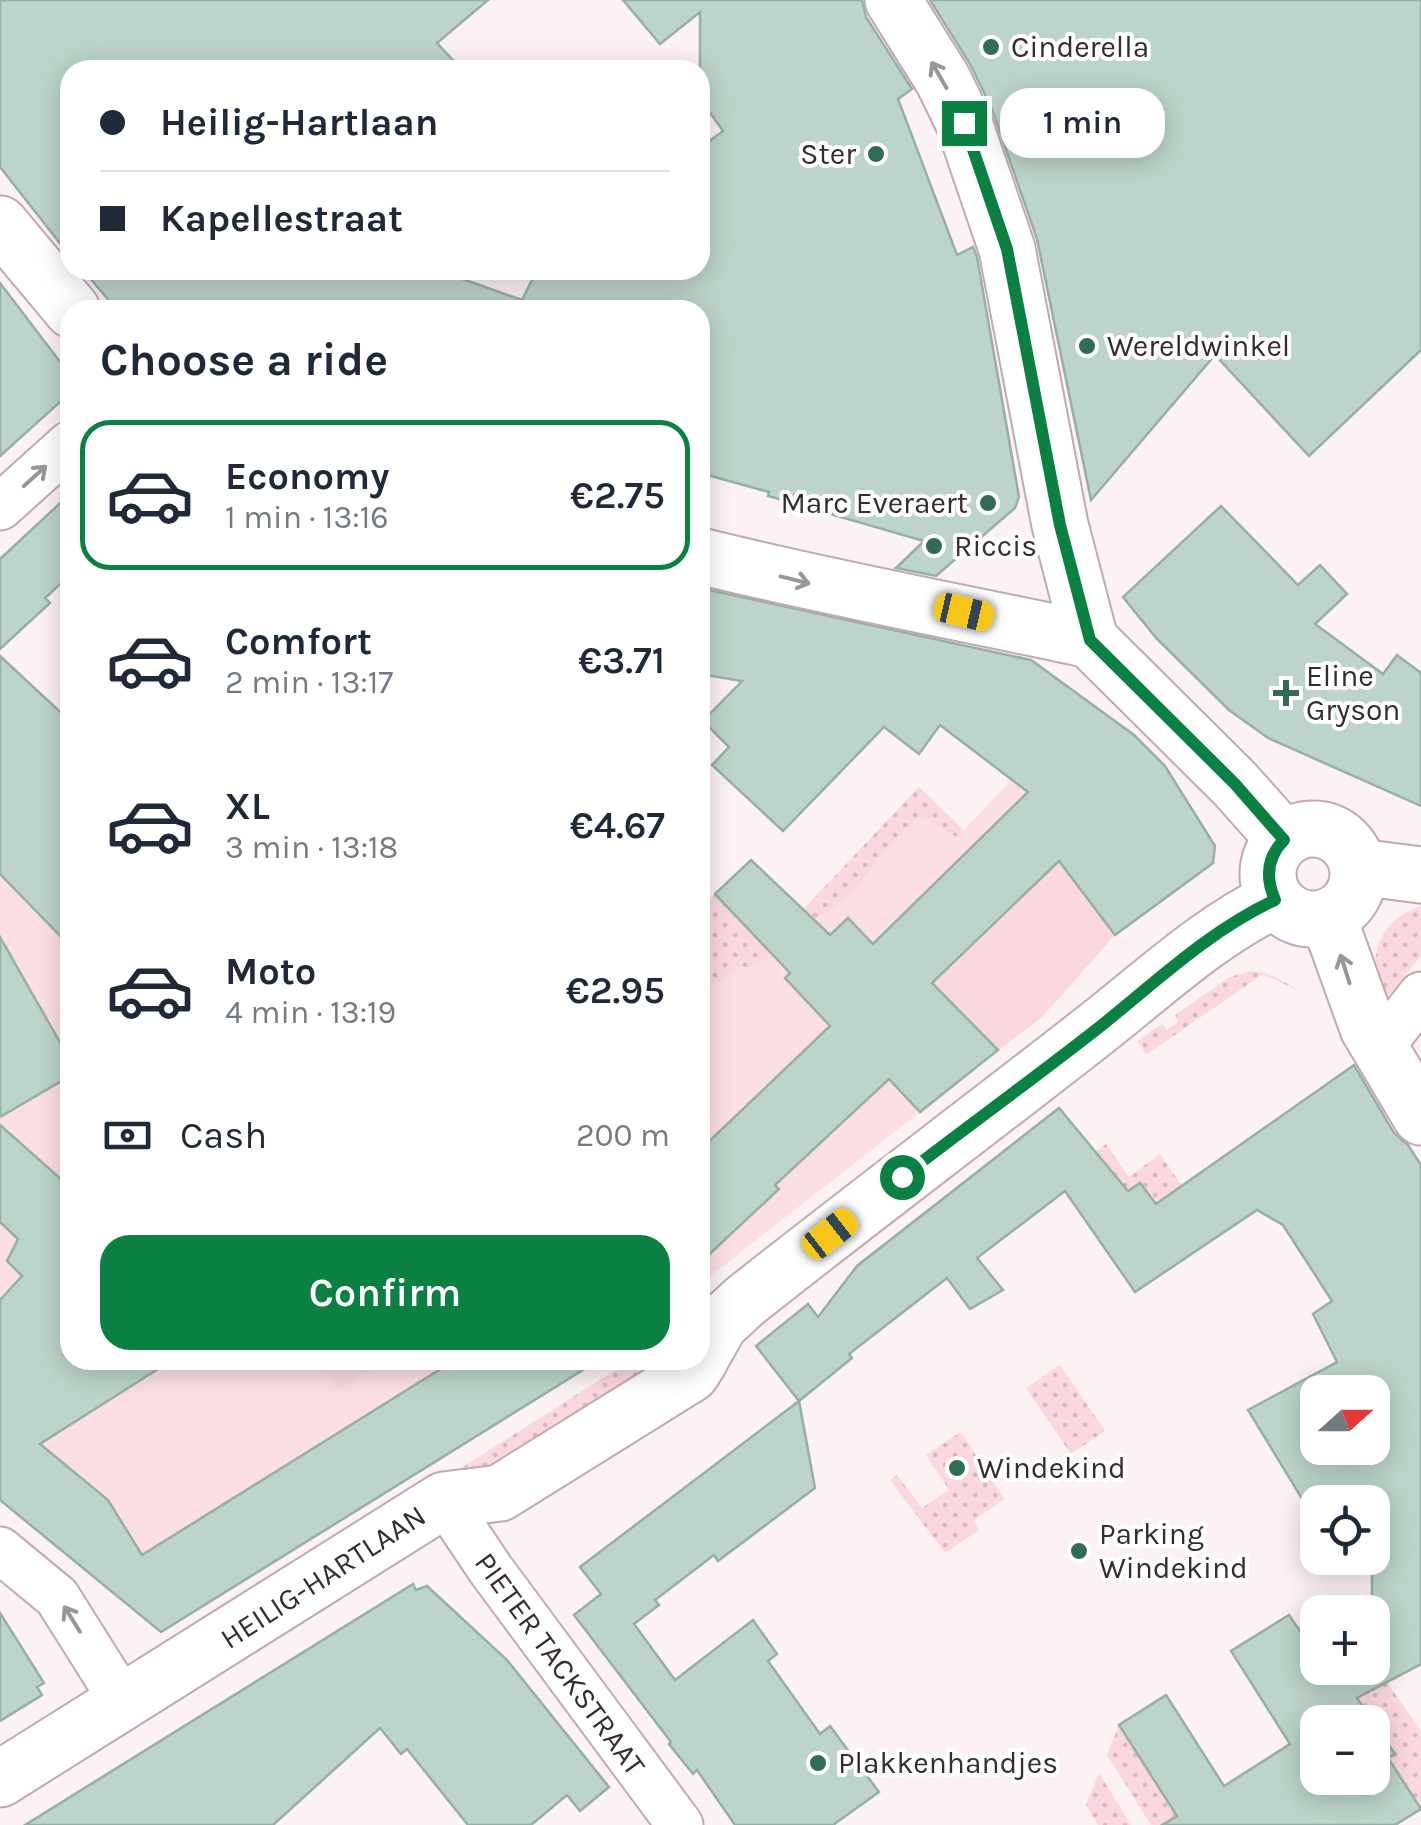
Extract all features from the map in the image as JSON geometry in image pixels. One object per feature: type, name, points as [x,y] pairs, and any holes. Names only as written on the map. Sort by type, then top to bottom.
[{"type":"street","points":[[893,0],[964,123],[1007,249],[1060,525],[1090,640],[1235,784],[1284,840]]},
{"type":"street","points":[[0,224],[64,300]]},
{"type":"street","points":[[0,507],[60,453]]},
{"type":"street","points":[[710,558],[830,588],[1090,640]]},
{"type":"street","points":[[1309,829],[1335,834],[1346,843],[1358,867],[1352,898],[1328,917],[1304,919],[1275,900],[1270,887],[1270,862],[1275,849],[1284,840],[1309,829]]},
{"type":"street","points":[[1358,867],[1421,875]]},
{"type":"street","name":"HEILIG-HARTLAAN","points":[[710,1342],[720,1324],[745,1300],[1098,1028],[1199,945],[1236,918],[1275,900]]},
{"type":"street","points":[[1328,917],[1351,987],[1380,1048],[1421,1117]]},
{"type":"street","points":[[1380,1048],[1421,996]]},
{"type":"street","name":"HEILIG-HARTLAAN","points":[[0,1779],[444,1500],[500,1493],[694,1370]]},
{"type":"street","name":"PIETER TACKSTRAAT","points":[[444,1500],[491,1570],[680,1825]]},
{"type":"street","points":[[0,1550],[57,1597],[123,1702]]},
{"type":"shaded area","points":[[1020,655],[1134,735],[1161,762],[868,1047],[919,1113],[710,1276],[710,899],[715,894],[767,948],[919,787],[964,830],[1014,777],[969,729]]},
{"type":"shaded area","points":[[0,719],[60,721],[60,1370],[583,1370],[161,1632],[0,1500]]},
{"type":"shaded area","points":[[919,787],[963,830],[957,837],[924,818],[915,820],[887,848],[850,896],[756,967],[743,967],[712,986],[710,899],[715,894],[767,948]]},
{"type":"shaded area","points":[[1059,861],[1115,935],[1042,1017],[999,1050],[932,983]]},
{"type":"shaded area","points":[[1421,906],[1421,956],[1382,1004],[1375,972],[1378,945],[1393,923]]},
{"type":"shaded area","points":[[1251,971],[1265,974],[1277,978],[1301,992],[1263,974],[1146,1055],[1138,1041],[1162,1024],[1167,1030],[1178,1022],[1175,1015],[1230,977]]},
{"type":"shaded area","points":[[1106,1144],[1129,1177],[1160,1154],[1182,1186],[1156,1203],[1140,1183],[1126,1193],[1095,1152]]},
{"type":"shaded area","points":[[1060,1365],[1105,1431],[1071,1454],[1026,1388]]},
{"type":"shaded area","points":[[326,1370],[371,1370],[338,1390]]},
{"type":"shaded area","points":[[615,1370],[638,1370],[643,1376],[491,1467],[447,1477]]},
{"type":"shaded area","points":[[961,1432],[1004,1499],[974,1520],[979,1530],[945,1553],[890,1480],[897,1475],[922,1508],[949,1490],[926,1455]]},
{"type":"shaded area","points":[[1348,1685],[1389,1685],[1421,1731],[1421,1809],[1390,1761],[1395,1753],[1390,1746],[1390,1705],[1362,1705]]},
{"type":"shaded area","points":[[1119,1725],[1182,1825],[1151,1825],[1107,1755]]},
{"type":"shaded area","points":[[1099,1773],[1131,1825],[1098,1825],[1086,1805]]},
{"type":"building","points":[[0,0],[488,0],[437,43],[453,60],[60,60],[60,243],[0,167]]},
{"type":"building","points":[[623,0],[862,0],[866,17],[912,89],[898,99],[957,255],[973,247],[977,257],[1019,497],[1015,508],[936,576],[896,568],[924,541],[710,476],[710,300],[522,300],[532,280],[710,280],[710,141],[723,131],[710,113],[710,60],[700,60],[700,12],[660,44]]},
{"type":"building","points":[[930,0],[1421,0],[1421,350],[1309,456],[1215,355],[1091,500],[1037,239],[992,109],[970,64]]},
{"type":"building","points":[[92,280],[465,280],[522,300],[108,300]]},
{"type":"building","points":[[0,283],[60,362],[60,402],[0,456]]},
{"type":"building","points":[[60,503],[60,584],[45,598],[50,603],[0,649],[0,559]]},
{"type":"building","points":[[1221,506],[1298,585],[1320,565],[1347,594],[1315,624],[1383,674],[1397,655],[1421,673],[1421,806],[1268,738],[1229,710],[1157,639],[1123,597]]},
{"type":"building","points":[[710,590],[1031,660],[1134,735],[1165,766],[1215,846],[1213,863],[1115,935],[1059,861],[932,983],[998,1050],[920,1112],[889,1079],[775,1185],[779,1189],[710,1254],[710,1140],[830,1026],[785,978],[790,973],[715,894],[751,860],[830,935],[848,918],[873,944],[1028,792],[940,725],[919,754],[884,727],[783,831],[712,765],[729,747],[710,728],[710,714],[742,681],[710,676]]},
{"type":"building","points":[[0,656],[60,712],[60,936],[0,874]]},
{"type":"building","points":[[0,937],[60,1042],[60,1082],[0,1117]]},
{"type":"building","points":[[1354,1065],[1394,1133],[1421,1165],[1421,1664],[1390,1680],[1390,1595],[1372,1595],[1372,1575],[1390,1575],[1390,1485],[1300,1485],[1300,1495],[1248,1410],[1300,1382],[1300,1465],[1390,1465],[1390,1375],[1313,1375],[1337,1362],[1313,1314],[1332,1301],[1283,1225],[1257,1210],[1135,1292],[1065,1191],[977,1258],[1003,1290],[970,1309],[947,1278],[849,1354],[852,1358],[799,1401],[756,1346],[808,1304],[818,1317],[857,1266],[1059,1108],[1128,1191],[1140,1183],[1156,1204]]},
{"type":"building","points":[[0,1125],[60,1178],[60,1370],[156,1370],[40,1444],[108,1500],[142,1555],[439,1370],[583,1370],[161,1632],[0,1500],[0,1300],[22,1276],[7,1261],[18,1239],[0,1222]]},
{"type":"building","points":[[799,1401],[815,1488],[718,1561],[714,1555],[655,1600],[659,1605],[634,1624],[675,1680],[753,1620],[777,1654],[768,1661],[820,1734],[830,1726],[879,1792],[833,1825],[735,1825],[697,1770],[693,1774],[669,1744],[574,1615],[601,1594],[580,1567]]},
{"type":"building","points":[[413,1584],[416,1590],[427,1586],[507,1660],[609,1787],[580,1811],[567,1795],[531,1825],[468,1825],[407,1749],[401,1754],[380,1728],[273,1825],[25,1825]]},
{"type":"building","points":[[0,1613],[44,1683],[37,1687],[42,1695],[0,1721]]},
{"type":"building","points":[[1289,1615],[1300,1631],[1300,1685],[1381,1685],[1357,1698],[1362,1705],[1300,1705],[1300,1795],[1390,1795],[1390,1761],[1421,1809],[1395,1825],[1162,1825],[1177,1816],[1119,1725],[1166,1695],[1224,1786],[1290,1744],[1231,1651]]},
{"type":"place","name":"Cinderella","points":[[991,47]]},
{"type":"place","name":"Ster","points":[[876,154]]},
{"type":"place","name":"Wereldwinkel","points":[[1087,346]]},
{"type":"place","name":"Marc Everaert","points":[[988,503]]},
{"type":"place","name":"Riccis","points":[[934,546]]},
{"type":"place","name":"Eline Gryson","points":[[1286,693]]},
{"type":"place","name":"Windekind","points":[[957,1468]]},
{"type":"place","name":"Parking Windekind","points":[[1079,1551]]},
{"type":"place","name":"Plakkenhandjes","points":[[818,1763]]},
{"type":"route","points":[[902,1177],[1098,1028],[1199,945],[1236,918],[1275,900],[1268,874],[1275,849],[1284,840],[1235,784],[1090,640],[1060,525],[1007,249],[964,123]]}]
